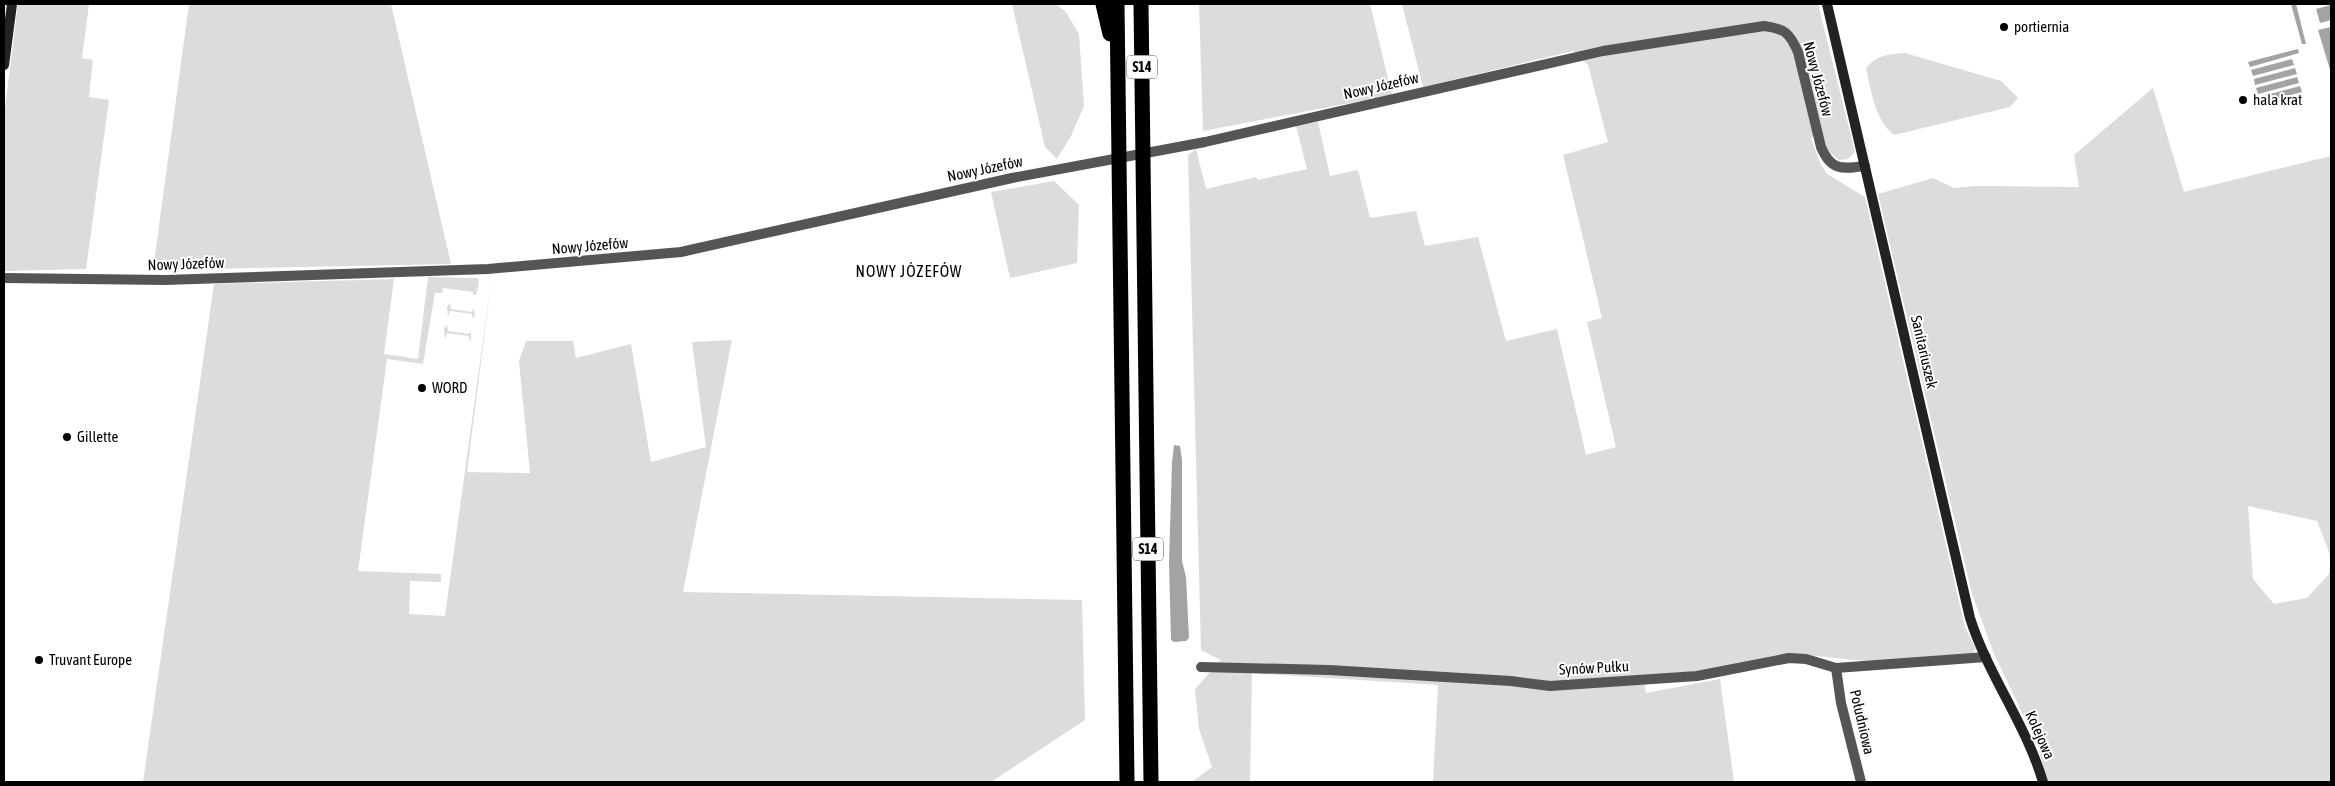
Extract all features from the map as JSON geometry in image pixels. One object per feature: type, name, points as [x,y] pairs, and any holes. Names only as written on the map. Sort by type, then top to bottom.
[{"type":"highway","points":[[1103,4],[1117,71]]},
{"type":"highway","name":"S14","points":[[1117,4],[1127,782]]},
{"type":"highway","name":"S14","points":[[1141,4],[1151,782]]},
{"type":"street","points":[[4,65],[12,4]]},
{"type":"street","name":"Sanitariuszek","points":[[1827,4],[1970,618],[1986,657],[2008,701]]},
{"type":"street","name":"Nowy Józefów","points":[[4,278],[165,280],[488,269],[680,252],[1012,178],[1205,142],[1603,51],[1764,26],[1781,28],[1792,38],[1798,52],[1820,147],[1826,159],[1835,167],[1847,169],[1865,166]]},
{"type":"street","name":"Synów Pułku","points":[[1201,667],[1329,670],[1511,681],[1550,686],[1697,676],[1789,658],[1806,659],[1836,668],[1986,657]]},
{"type":"street","name":"Południowa","points":[[1836,668],[1841,703],[1862,782]]},
{"type":"street","name":"Kolejowa","points":[[2008,701],[2032,751],[2043,782]]},
{"type":"shaded area","points":[[18,4],[89,4],[82,58],[93,60],[89,97],[109,100],[86,269],[4,271],[4,116]]},
{"type":"shaded area","points":[[189,4],[391,4],[451,264],[153,270]]},
{"type":"shaded area","points":[[1012,4],[1056,4],[1066,12],[1079,34],[1084,106],[1071,136],[1057,159],[1045,147]]},
{"type":"shaded area","points":[[1199,4],[1370,4],[1392,95],[1203,131]]},
{"type":"shaded area","points":[[1402,4],[1818,4],[1855,152],[1848,159],[1839,160],[1827,150],[1820,133],[1811,138],[1820,163],[1827,174],[1865,197],[1965,627],[1976,649],[1971,654],[1867,661],[1793,654],[1694,672],[1643,675],[1646,693],[1720,679],[1734,782],[1433,782],[1438,685],[1252,673],[1250,782],[1192,782],[1212,767],[1199,729],[1195,689],[1221,660],[1201,650],[1188,155],[1196,149],[1206,189],[1256,177],[1258,180],[1307,169],[1296,126],[1318,122],[1330,176],[1358,170],[1370,218],[1416,211],[1425,246],[1478,237],[1506,341],[1557,329],[1586,455],[1616,447],[1587,322],[1602,318],[1563,155],[1608,142],[1588,65],[1573,51],[1423,87]]},
{"type":"shaded area","points":[[2291,4],[2296,4],[2306,44],[2302,44]]},
{"type":"shaded area","points":[[2331,5],[2331,20],[2320,23],[2316,9]]},
{"type":"shaded area","points":[[2331,27],[2331,73],[2318,30]]},
{"type":"shaded area","points":[[2298,49],[2299,53],[2250,67],[2248,62]]},
{"type":"shaded area","points":[[1905,53],[2001,81],[2018,98],[2010,107],[1894,135],[1878,113],[1866,68],[1874,60],[1884,56]]},
{"type":"shaded area","points":[[2292,59],[2294,65],[2253,76],[2251,70]]},
{"type":"shaded area","points":[[2295,68],[2297,74],[2255,85],[2254,79]]},
{"type":"shaded area","points":[[2297,77],[2299,83],[2258,94],[2256,88]]},
{"type":"shaded area","points":[[2300,86],[2302,92],[2261,103],[2259,97]]},
{"type":"shaded area","points":[[2153,88],[2184,192],[2331,156],[2331,557],[2317,521],[2248,506],[2253,579],[2274,604],[2307,598],[2329,574],[2331,560],[2331,782],[2048,782],[2037,744],[1994,654],[1972,594],[1878,194],[1933,178],[1954,188],[1976,186],[2079,187],[2074,155]]},
{"type":"shaded area","points":[[1054,181],[1079,205],[1077,263],[1010,278],[991,192]]},
{"type":"shaded area","points":[[492,275],[467,472],[530,473],[519,361],[526,341],[573,341],[576,358],[631,344],[651,462],[706,447],[692,342],[732,340],[683,592],[1082,600],[1085,720],[991,782],[143,782],[214,284],[394,279],[384,354],[418,359],[428,277],[478,278],[479,283],[476,295],[473,295],[473,292],[443,288],[442,293],[435,293],[423,364],[387,359],[358,571],[441,574],[441,582],[410,581],[409,614],[445,616]]},
{"type":"shaded area","points":[[450,303],[451,309],[472,312],[474,308],[475,316],[472,318],[472,314],[450,311],[448,317],[447,307]]},
{"type":"shaded area","points":[[447,325],[448,331],[469,334],[471,331],[471,339],[469,340],[469,336],[447,333],[445,339],[444,329]]},
{"type":"shaded area","points":[[1174,445],[1180,446],[1182,460],[1182,561],[1186,577],[1189,638],[1186,641],[1174,642],[1171,640],[1169,563]]},
{"type":"place","name":"portiernia","points":[[2004,27]]},
{"type":"place","name":"hala krat","points":[[2243,100]]},
{"type":"place","name":"WORD","points":[[422,388]]},
{"type":"place","name":"Gillette","points":[[67,437]]},
{"type":"place","name":"Truvant Europe","points":[[39,660]]},
{"type":"district","name":"NOWY JÓZEFÓW","points":[[909,271]]}]
